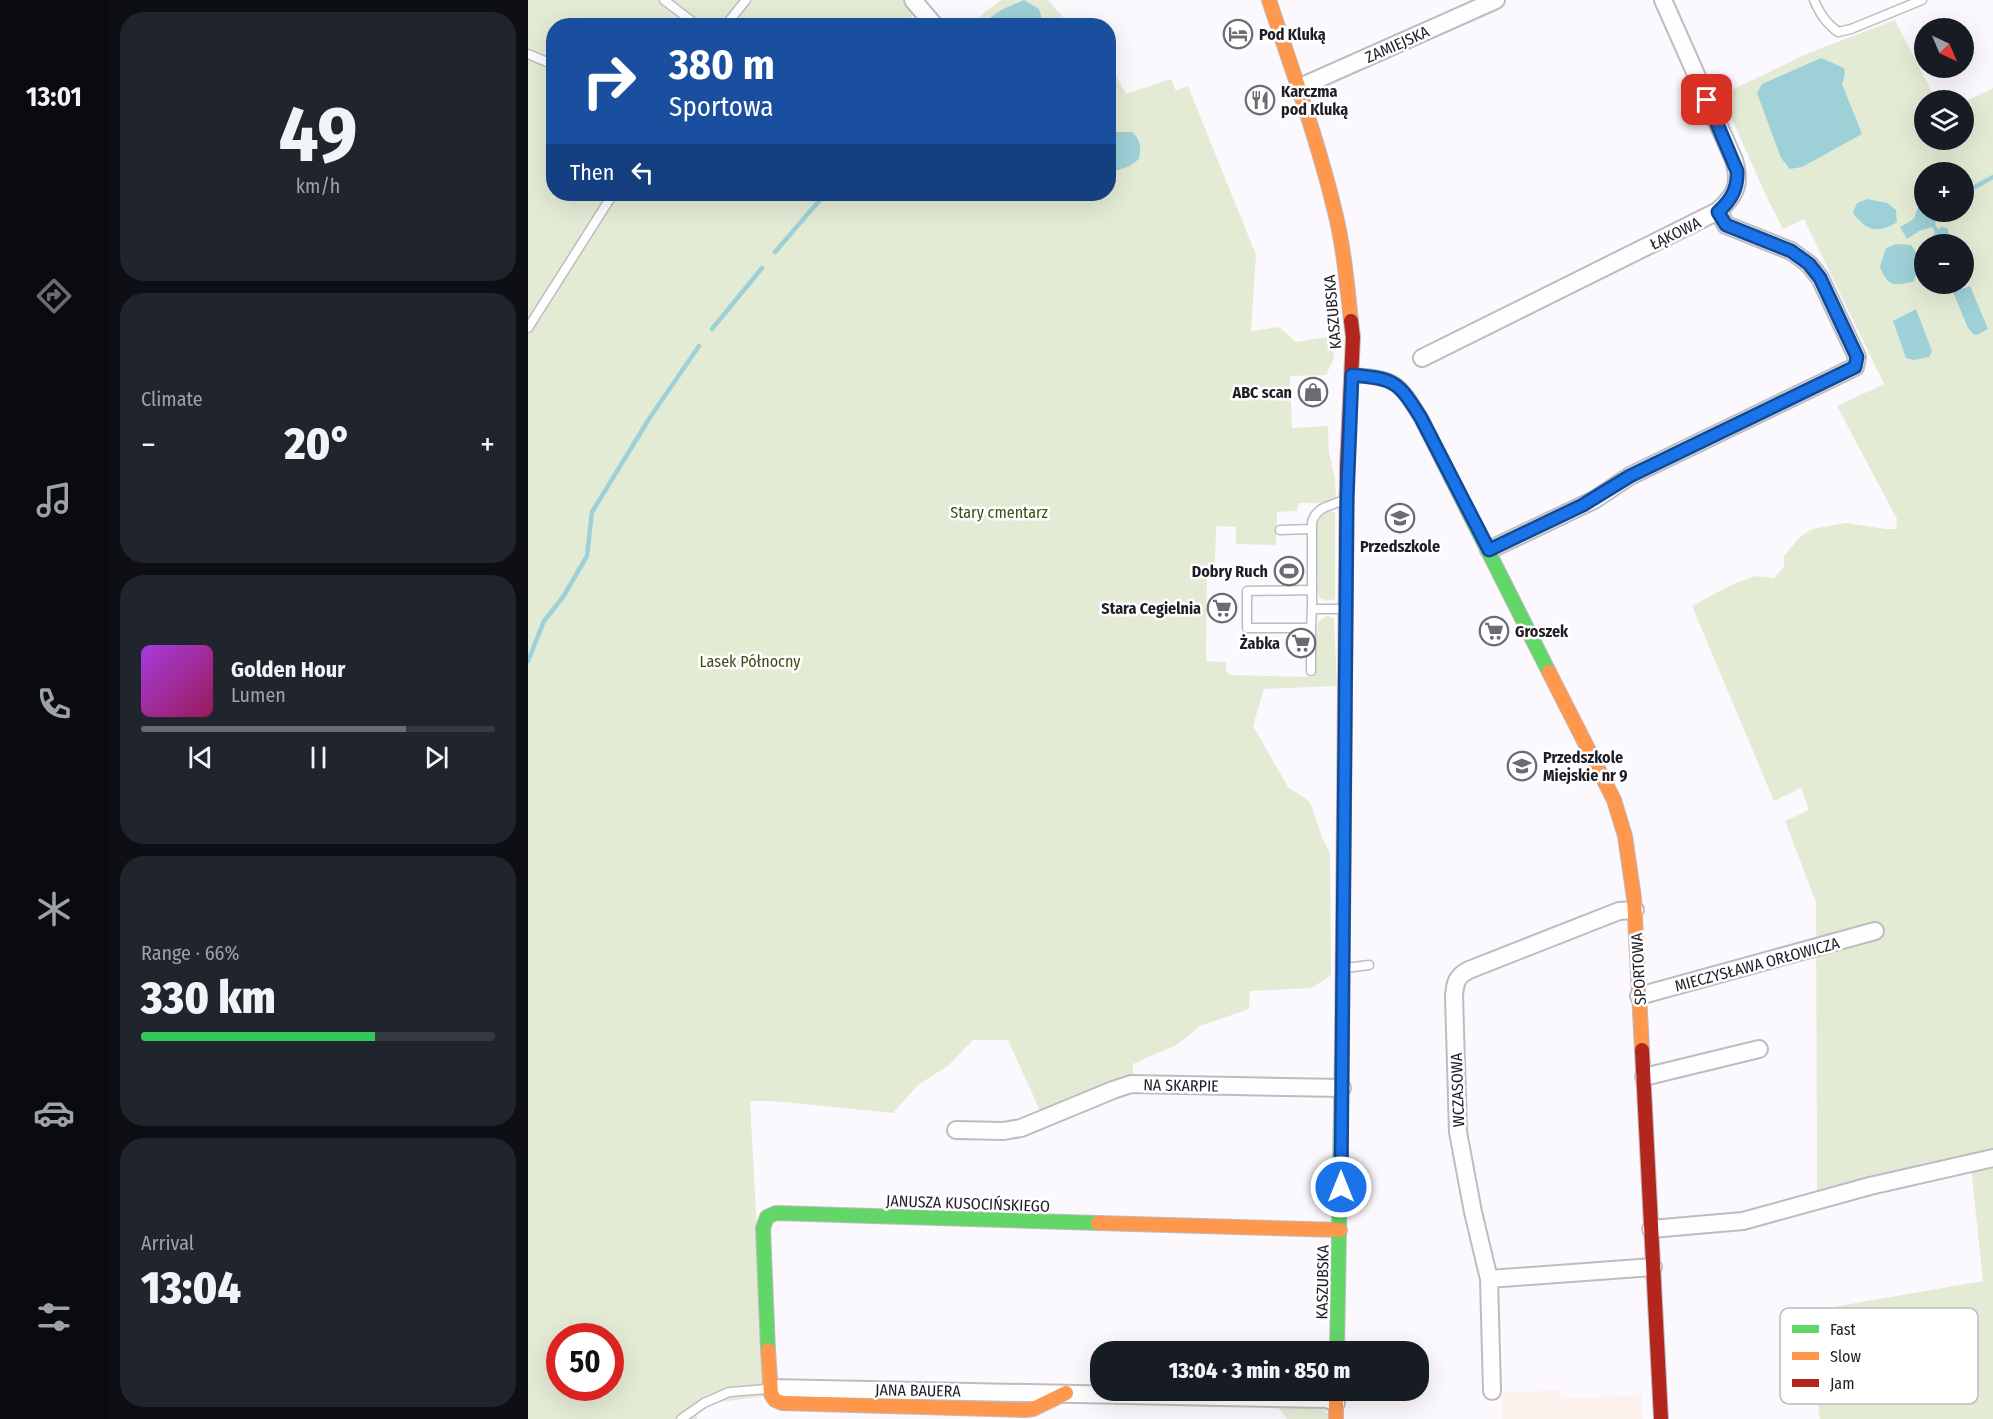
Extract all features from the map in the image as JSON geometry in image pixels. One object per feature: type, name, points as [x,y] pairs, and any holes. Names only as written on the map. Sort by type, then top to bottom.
[{"type":"street","points":[[914,0],[929,18]]},
{"type":"street","name":"KASZUBSKA","points":[[1269,0],[1298,88],[1337,222],[1351,308],[1353,337],[1347,499],[1342,1088],[1337,1341]]},
{"type":"street","name":"ZAMIEJSKA","points":[[1298,88],[1496,0]]},
{"type":"street","name":"ŁĄKOWA","points":[[1422,358],[1718,212],[1728,202],[1738,181],[1737,171],[1663,0]]},
{"type":"street","points":[[1489,550],[1587,503],[1630,476],[1855,367],[1857,357],[1820,278],[1809,264],[1791,251],[1726,225],[1718,212]]},
{"type":"street","name":"SPORTOWA","points":[[1352,375],[1393,381],[1408,397],[1421,418],[1622,820],[1628,844],[1635,909],[1661,1419]]},
{"type":"street","name":"WCZASOWA","points":[[1492,1391],[1489,1279],[1473,1212],[1458,1132],[1454,996],[1456,981],[1460,975],[1469,970],[1619,911],[1635,909]]},
{"type":"street","name":"MIECZYSŁAWA ORŁOWICZA","points":[[1639,996],[1875,931]]},
{"type":"street","points":[[1644,1077],[1759,1049]]},
{"type":"street","name":"NA SKARPIE","points":[[956,1130],[1003,1131],[1021,1128],[1131,1084],[1342,1088]]},
{"type":"street","points":[[1652,1229],[1743,1221],[1870,1186],[1993,1158]]},
{"type":"street","name":"JANUSZA KUSOCIŃSKIEGO","points":[[770,1388],[763,1228],[767,1217],[776,1213],[1340,1230]]},
{"type":"street","points":[[1489,1279],[1653,1267]]},
{"type":"street","name":"JANA BAUERA","points":[[770,1388],[847,1397],[1025,1410],[1033,1409],[1066,1393]]},
{"type":"street","points":[[989,1409],[990,1392]]},
{"type":"street","name":"JANA BAUERA","points":[[847,1397],[990,1392],[1066,1393],[1327,1399],[1336,1404]]},
{"type":"lane","points":[[664,0],[688,18]]},
{"type":"lane","points":[[731,18],[746,0]]},
{"type":"lane","points":[[1814,0],[1820,13],[1838,32],[1851,29],[1922,0]]},
{"type":"lane","points":[[528,54],[546,62]]},
{"type":"lane","points":[[528,328],[609,201]]},
{"type":"lane","points":[[1311,671],[1314,516],[1320,509],[1347,499]]},
{"type":"lane","points":[[1280,530],[1312,529]]},
{"type":"lane","points":[[1311,628],[1247,628],[1247,591],[1312,591]]},
{"type":"lane","points":[[1312,609],[1346,609]]},
{"type":"lane","points":[[1342,968],[1369,964]]},
{"type":"lane","name":"JANA BAUERA","points":[[681,1419],[704,1403],[729,1392],[770,1388]]},
{"type":"shaded area","points":[[1560,1390],[1561,1399],[1642,1395],[1643,1419],[1502,1419],[1501,1393]]},
{"type":"green space","name":"Lasek Północny","points":[[528,0],[743,0],[729,18],[546,18],[546,201],[1116,201],[1116,170],[1139,159],[1116,132],[1116,76],[1126,94],[1171,79],[1176,91],[1188,86],[1256,255],[1251,331],[1279,327],[1296,342],[1332,336],[1334,358],[1326,375],[1290,376],[1292,428],[1328,426],[1329,452],[1335,478],[1336,498],[1323,503],[1299,503],[1297,511],[1277,512],[1276,545],[1236,544],[1236,527],[1216,526],[1215,568],[1207,569],[1206,661],[1226,662],[1226,672],[1231,675],[1314,677],[1318,622],[1326,616],[1334,618],[1337,686],[1264,689],[1253,726],[1288,787],[1310,802],[1330,853],[1331,975],[1312,988],[1250,991],[1249,1009],[1200,1026],[1178,1044],[1133,1064],[1133,1078],[1041,1113],[1008,1040],[973,1040],[949,1065],[918,1085],[893,1113],[773,1101],[750,1101],[766,1396],[697,1405],[697,1419],[528,1419]]},
{"type":"green space","name":"Lasek Północny","points":[[752,0],[906,0],[912,8],[911,18],[737,18]]},
{"type":"green space","points":[[1001,0],[1048,0],[1064,18],[1042,18],[1039,9],[1001,10],[990,18],[977,18]]},
{"type":"green space","points":[[1895,20],[1914,57],[1914,78],[1925,78],[1931,90],[1914,90],[1914,150],[1974,150],[1974,97],[1993,88],[1993,1155],[1817,1194],[1816,902],[1785,821],[1809,810],[1801,788],[1774,801],[1692,606],[1733,584],[1755,576],[1774,578],[1784,567],[1784,556],[1799,538],[1812,529],[1846,523],[1896,529],[1897,519],[1837,406],[1884,384],[1804,219],[1783,229],[1721,95],[1811,52]]},
{"type":"green space","points":[[1331,511],[1335,513],[1335,599],[1327,601],[1319,597],[1318,592],[1316,524],[1321,514]]},
{"type":"green space","points":[[1993,1163],[1993,1419],[1820,1419],[1818,1404],[1978,1404],[1978,1308],[1827,1308],[1983,1281],[1971,1167]]},
{"type":"green space","points":[[1278,1407],[1320,1407],[1328,1414],[1329,1419],[1287,1419]]},
{"type":"water","points":[[1024,0],[1039,9],[1042,18],[990,18],[1001,10]]},
{"type":"water","points":[[1821,58],[1844,68],[1842,84],[1862,134],[1802,167],[1790,169],[1781,158],[1757,93],[1762,84]]},
{"type":"water","points":[[1116,132],[1132,132],[1140,144],[1139,159],[1130,166],[1116,171]]},
{"type":"water","points":[[1867,199],[1887,203],[1896,210],[1897,222],[1878,229],[1863,224],[1853,213],[1857,203]]},
{"type":"water","points":[[1914,219],[1914,222],[1936,222],[1938,229],[1943,227],[1948,229],[1949,234],[1934,234],[1932,227],[1919,231],[1907,239],[1900,227]]},
{"type":"water","points":[[1896,244],[1911,245],[1914,250],[1913,282],[1892,284],[1886,279],[1880,267],[1886,248]]},
{"type":"water","points":[[1954,294],[1973,294],[1988,329],[1977,335],[1968,328]]},
{"type":"water","points":[[1916,309],[1932,351],[1929,357],[1914,360],[1906,358],[1893,321]]},
{"type":"waterway","points":[[1974,187],[1993,177]]},
{"type":"waterway","points":[[775,252],[819,201]]},
{"type":"waterway","points":[[712,329],[762,268]]},
{"type":"waterway","points":[[528,661],[544,621],[563,597],[587,556],[592,512],[649,419],[699,346]]},
{"type":"traffic: fast","points":[[1352,375],[1387,380],[1407,396],[1421,418],[1549,672]]},
{"type":"traffic: fast","points":[[1337,1341],[1342,1048]]},
{"type":"traffic: fast","points":[[768,1350],[763,1228],[767,1217],[776,1213],[1098,1223]]},
{"type":"traffic: slow","points":[[1269,0],[1321,158],[1335,212],[1345,266],[1351,321]]},
{"type":"traffic: slow","points":[[1342,1048],[1346,565]]},
{"type":"traffic: slow","points":[[1549,672],[1614,800],[1625,836],[1634,898],[1642,1050]]},
{"type":"traffic: slow","points":[[1098,1223],[1340,1230]]},
{"type":"traffic: slow","points":[[768,1350],[771,1394],[775,1400],[782,1403],[1025,1410],[1033,1409],[1066,1393]]},
{"type":"traffic: slow","points":[[1336,1401],[1336,1419]]},
{"type":"traffic: jam","points":[[1346,565],[1347,466],[1353,337],[1351,321]]},
{"type":"traffic: jam","points":[[1642,1050],[1661,1419]]},
{"type":"place","name":"Pod Kluką","points":[[1238,34]]},
{"type":"place","name":"Karczma pod Kluką","points":[[1260,100]]},
{"type":"place","name":"ABC scan","points":[[1313,392]]},
{"type":"place","name":"Przedszkole","points":[[1400,518]]},
{"type":"place","name":"Dobry Ruch","points":[[1289,571]]},
{"type":"place","name":"Stara Cegielnia","points":[[1222,608]]},
{"type":"place","name":"Groszek","points":[[1494,631]]},
{"type":"place","name":"Żabka","points":[[1301,643]]},
{"type":"place","name":"Przedszkole Miejskie nr 9","points":[[1522,766]]},
{"type":"route","points":[[1341,1187],[1347,466],[1352,375],[1393,381],[1408,397],[1489,550],[1594,500],[1630,476],[1855,367],[1857,357],[1820,278],[1809,264],[1791,251],[1726,225],[1718,212],[1734,193],[1738,181],[1734,160],[1707,100]]},
{"type":"park label","name":"Stary cmentarz","points":[[999,512]]}]
